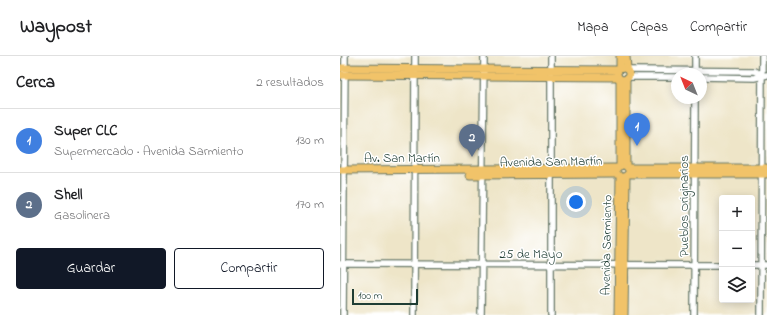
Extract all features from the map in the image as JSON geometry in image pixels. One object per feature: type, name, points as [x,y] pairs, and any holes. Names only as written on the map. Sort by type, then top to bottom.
[{"type":"main road","name":"Avenida Sarmiento","points":[[618,315],[621,265],[623,171],[623,74],[620,56]]},
{"type":"main road","name":"Avenida Sarmiento","points":[[623,74],[626,56]]},
{"type":"main road","points":[[342,71],[623,74]]},
{"type":"main road","name":"Avenida San Martín","points":[[342,172],[764,171]]},
{"type":"main road","name":"Avenida Sarmiento","points":[[621,265],[624,315]]},
{"type":"street","points":[[343,315],[342,71],[345,56]]},
{"type":"street","points":[[414,315],[415,56]]},
{"type":"street","points":[[482,315],[484,56]]},
{"type":"street","points":[[551,56],[551,315]]},
{"type":"street","points":[[695,56],[695,68]]},
{"type":"street","points":[[761,315],[764,265],[764,75],[762,56]]},
{"type":"street","points":[[707,72],[754,71],[764,75]]},
{"type":"street","points":[[623,74],[671,73]]},
{"type":"street","points":[[623,74],[671,77]]},
{"type":"street","points":[[707,77],[754,78],[764,75]]},
{"type":"street","name":"Pueblos Originarios","points":[[694,315],[695,104]]},
{"type":"street","name":"25 de Mayo","points":[[342,264],[719,265]]},
{"type":"place","name":"Super CLC","points":[[637,146]]},
{"type":"place","name":"Shell","points":[[472,157]]}]
